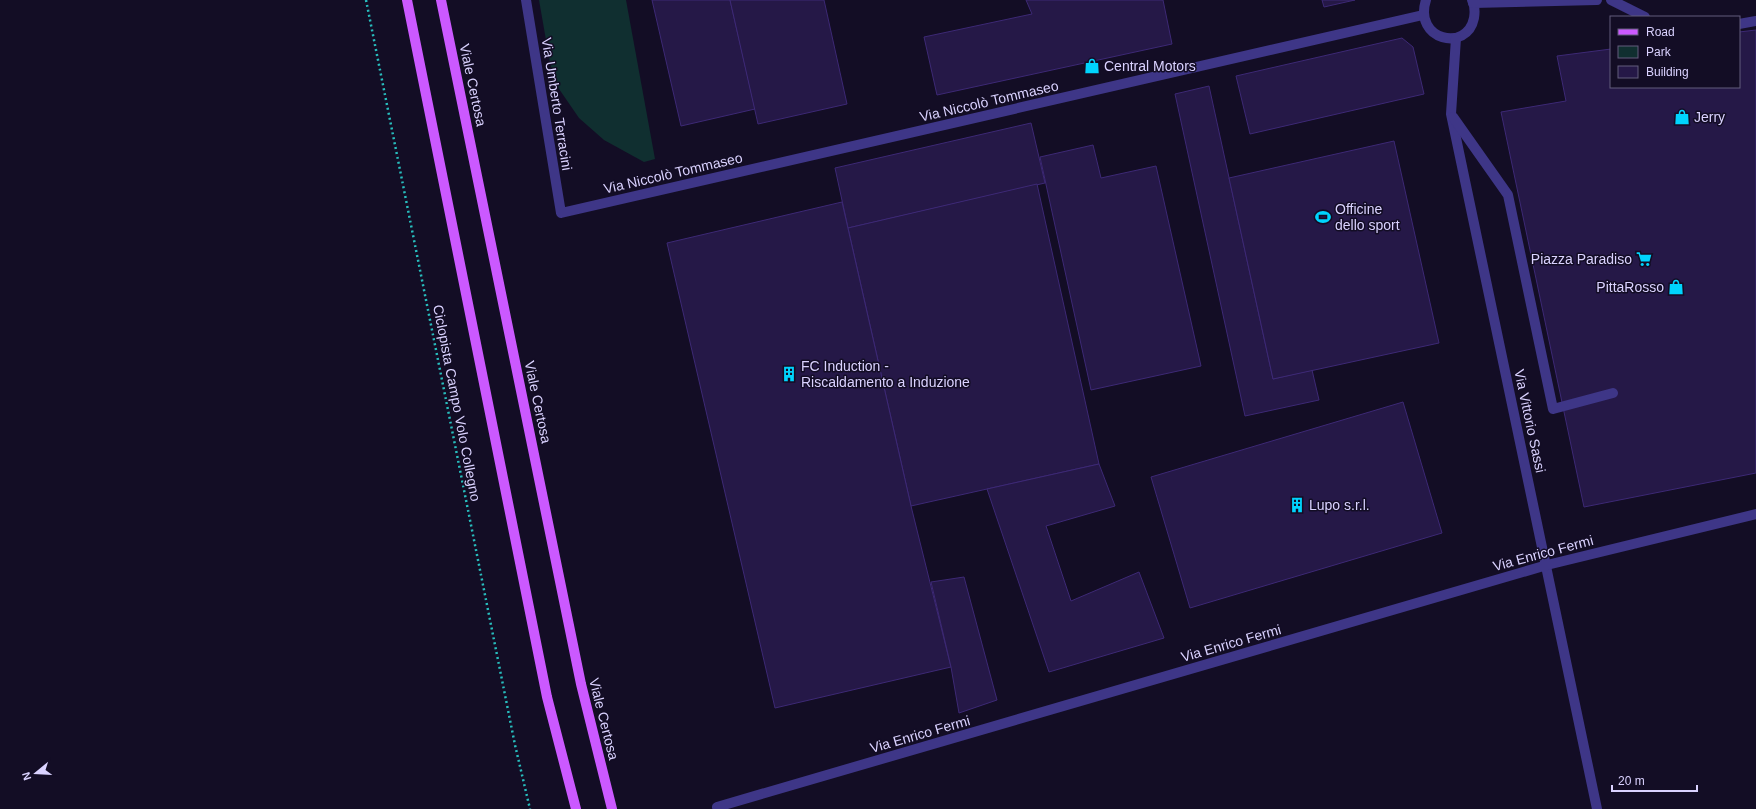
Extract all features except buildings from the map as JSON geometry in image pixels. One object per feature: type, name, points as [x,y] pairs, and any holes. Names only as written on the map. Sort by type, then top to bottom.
[{"type":"main road","points":[[407,0],[544,681],[576,809]]},
{"type":"main road","name":"Viale Certosa","points":[[441,0],[581,684],[612,809]]},
{"type":"street","name":"Via Umberto Terracini","points":[[526,0],[561,213]]},
{"type":"street","points":[[1426,0],[1423,15],[1429,29],[1434,34],[1441,37],[1456,38],[1464,34],[1472,24],[1475,12],[1472,1],[1597,0]]},
{"type":"street","points":[[1611,0],[1643,16]]},
{"type":"street","name":"Via Niccolò Tommaseo","points":[[561,213],[1423,15]]},
{"type":"street","points":[[1740,24],[1756,21]]},
{"type":"street","name":"Via Vittorio Sassi","points":[[1456,38],[1451,114],[1547,565],[1597,809]]},
{"type":"street","points":[[1451,114],[1508,195],[1553,409],[1614,393]]},
{"type":"street","name":"Via Enrico Fermi","points":[[717,807],[1547,565],[1756,514]]},
{"type":"path","name":"Ciclopista Campo Volo Collegno","points":[[366,0],[512,729],[530,809]]},
{"type":"green space","points":[[539,0],[626,0],[655,159],[644,162],[604,140],[579,118],[557,86],[550,63]]},
{"type":"place","name":"Central Motors","points":[[1092,66]]},
{"type":"place","name":"Jerry","points":[[1682,117]]},
{"type":"place","name":"Officine dello sport","points":[[1323,217]]},
{"type":"place","name":"Piazza Paradiso","points":[[1644,259]]},
{"type":"place","name":"PittaRosso","points":[[1676,287]]},
{"type":"place","name":"FC Induction - Riscaldamento a Induzione","points":[[789,374]]},
{"type":"place","name":"Lupo s.r.l.","points":[[1297,505]]}]
